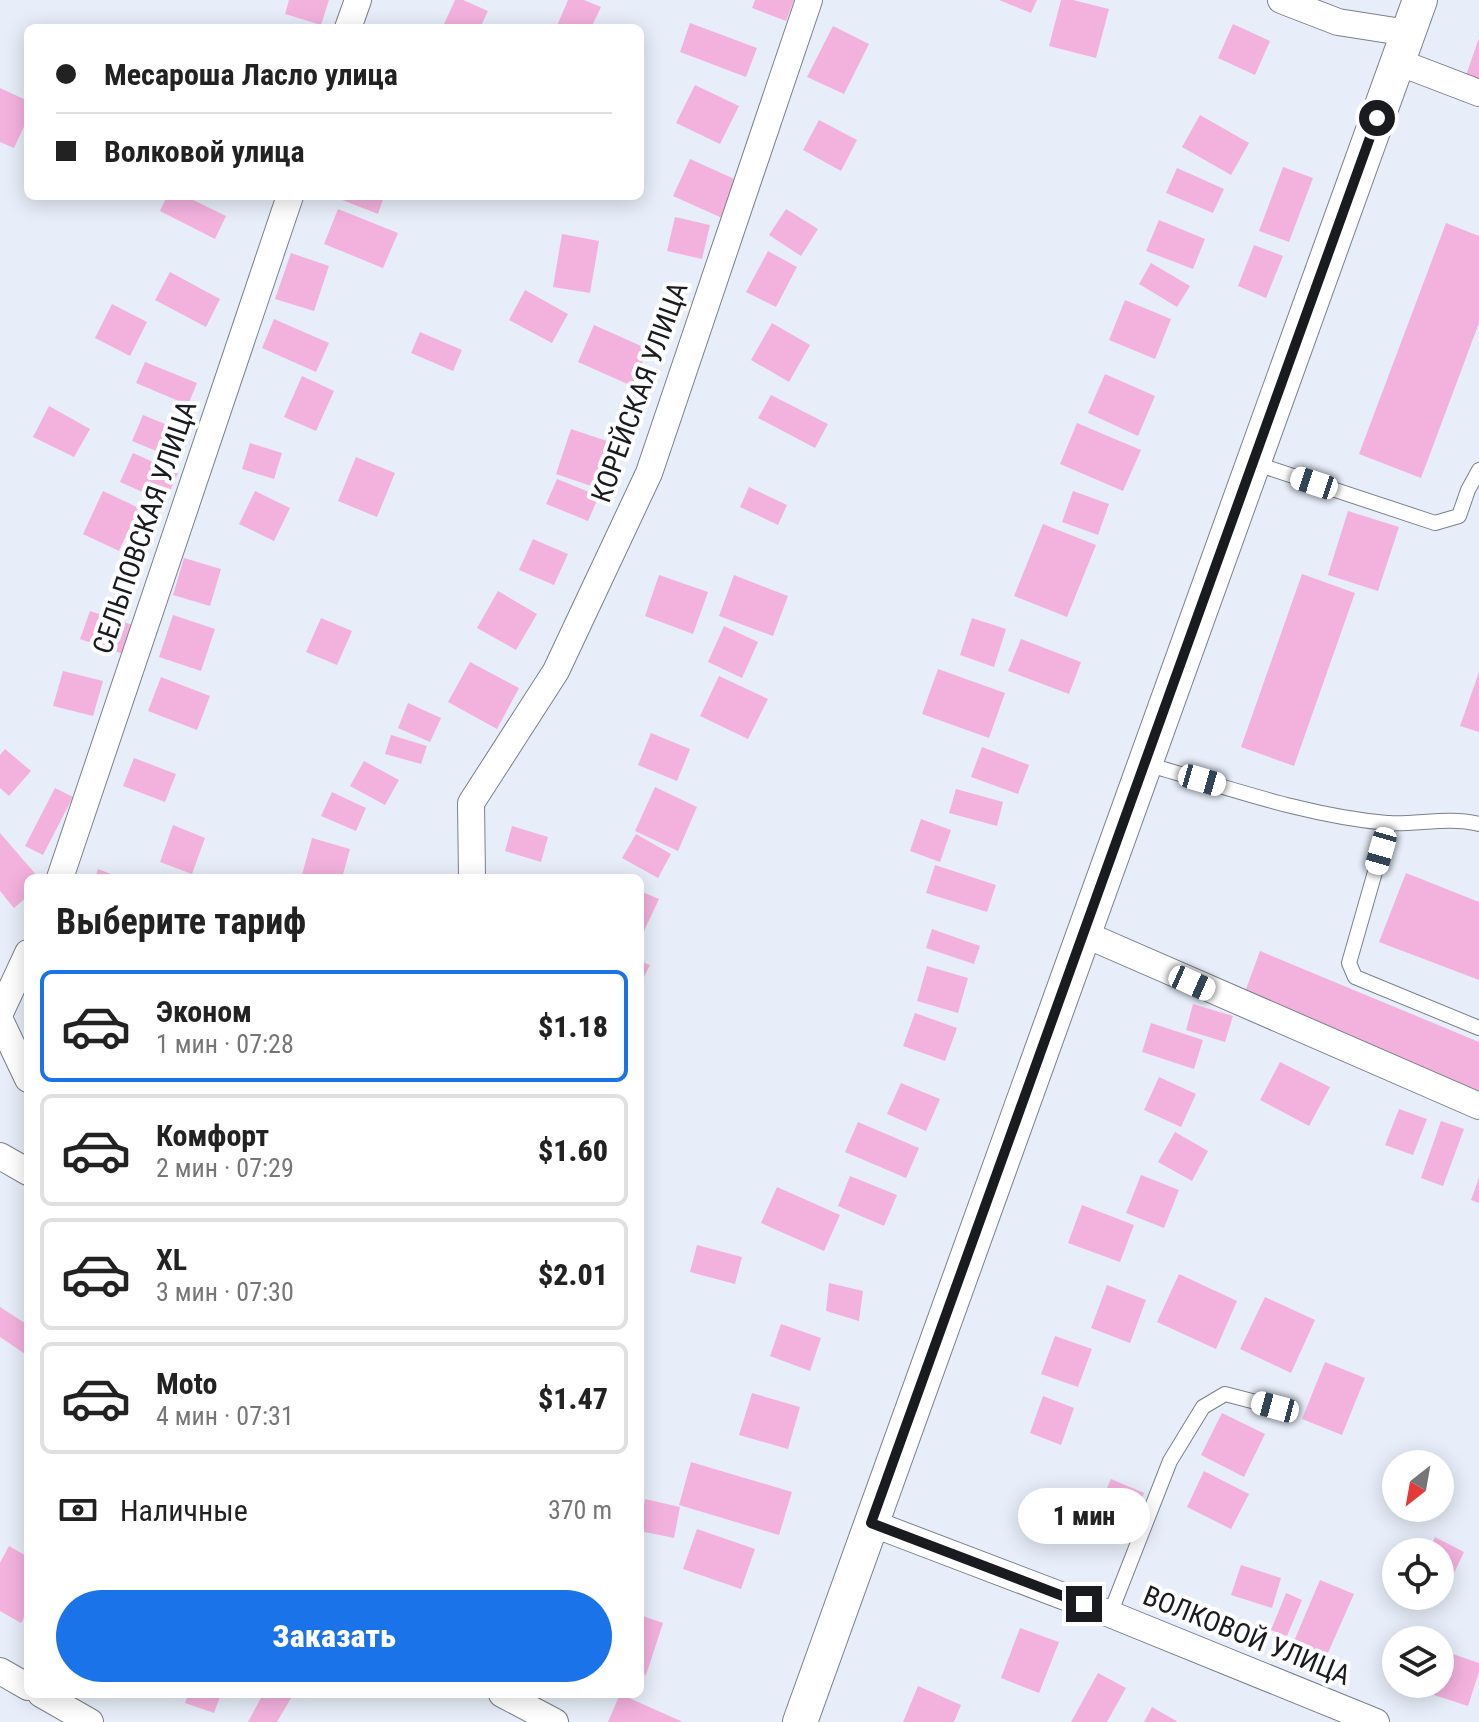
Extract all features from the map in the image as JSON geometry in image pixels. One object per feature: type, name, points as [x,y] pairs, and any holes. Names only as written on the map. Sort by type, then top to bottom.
[{"type":"street","points":[[349,24],[358,0]]},
{"type":"street","name":"КОРЕЙСКАЯ УЛИЦА","points":[[472,874],[471,803],[556,671],[649,473],[809,0]]},
{"type":"street","points":[[1281,0],[1403,47],[1479,93]]},
{"type":"street","points":[[800,1722],[1420,0]]},
{"type":"street","name":"СЕЛЬПОВСКАЯ УЛИЦА","points":[[61,874],[289,200]]},
{"type":"street","points":[[1084,934],[1479,1106]]},
{"type":"street","points":[[0,1013],[24,962]]},
{"type":"street","points":[[0,1020],[24,1071]]},
{"type":"street","points":[[0,1156],[24,1170]]},
{"type":"street","name":"ВОЛКОВОЙ УЛИЦА","points":[[871,1523],[1110,1614],[1376,1722]]},
{"type":"street","points":[[0,1671],[24,1685]]},
{"type":"street","points":[[48,1698],[90,1722]]},
{"type":"street","points":[[510,1698],[555,1722]]},
{"type":"lane","points":[[1253,463],[1435,523],[1459,516],[1479,470]]},
{"type":"lane","points":[[1145,764],[1316,811],[1389,823],[1459,819],[1479,824]]},
{"type":"lane","points":[[1389,823],[1349,963],[1355,977],[1479,1028]]},
{"type":"lane","points":[[1110,1614],[1170,1461],[1203,1407],[1225,1394],[1275,1407]]},
{"type":"building","points":[[289,0],[329,0],[321,24],[285,14]]},
{"type":"building","points":[[455,0],[463,0],[488,11],[482,24],[444,24]]},
{"type":"building","points":[[568,0],[584,0],[601,7],[593,24],[558,24]]},
{"type":"building","points":[[755,0],[794,0],[786,21],[752,8]]},
{"type":"building","points":[[999,0],[1037,0],[1031,13]]},
{"type":"building","points":[[1061,0],[1109,9],[1096,58],[1049,46]]},
{"type":"building","points":[[690,23],[757,48],[746,77],[680,52]]},
{"type":"building","points":[[1233,24],[1270,41],[1255,75],[1218,58]]},
{"type":"building","points":[[833,26],[869,44],[844,94],[807,77]]},
{"type":"building","points":[[1479,38],[1479,83],[1465,78]]},
{"type":"building","points":[[695,85],[739,106],[720,144],[676,123]]},
{"type":"building","points":[[0,88],[24,99],[24,127],[14,148],[0,142]]},
{"type":"building","points":[[1200,115],[1249,143],[1231,175],[1182,147]]},
{"type":"building","points":[[819,120],[857,140],[841,171],[803,150]]},
{"type":"building","points":[[690,159],[739,181],[722,218],[673,196]]},
{"type":"building","points":[[1283,167],[1313,178],[1289,242],[1259,231]]},
{"type":"building","points":[[1177,168],[1224,189],[1213,213],[1166,193]]},
{"type":"building","points":[[165,200],[193,200],[226,216],[215,239],[160,211]]},
{"type":"building","points":[[342,200],[383,200],[378,214]]},
{"type":"building","points":[[338,209],[398,233],[383,268],[324,244]]},
{"type":"building","points":[[786,209],[818,229],[801,256],[769,235]]},
{"type":"building","points":[[675,217],[710,225],[702,259],[667,251]]},
{"type":"building","points":[[1159,220],[1205,239],[1193,269],[1146,251]]},
{"type":"building","points":[[1446,223],[1479,236],[1479,323],[1421,478],[1359,454]]},
{"type":"building","points":[[562,234],[599,241],[590,293],[553,287]]},
{"type":"building","points":[[1254,245],[1283,256],[1266,298],[1238,286]]},
{"type":"building","points":[[768,251],[797,267],[776,307],[746,292]]},
{"type":"building","points":[[291,253],[329,266],[314,311],[275,299]]},
{"type":"building","points":[[1151,263],[1190,286],[1177,307],[1139,284]]},
{"type":"building","points":[[170,272],[220,299],[206,327],[155,300]]},
{"type":"building","points":[[525,290],[568,314],[552,343],[509,320]]},
{"type":"building","points":[[1125,300],[1171,319],[1155,359],[1109,340]]},
{"type":"building","points":[[112,304],[147,322],[130,356],[95,338]]},
{"type":"building","points":[[274,319],[329,343],[316,372],[262,348]]},
{"type":"building","points":[[772,323],[810,345],[789,382],[751,360]]},
{"type":"building","points":[[594,325],[648,349],[632,386],[578,362]]},
{"type":"building","points":[[420,332],[462,350],[453,371],[411,353]]},
{"type":"building","points":[[145,362],[197,383],[188,405],[136,383]]},
{"type":"building","points":[[1105,374],[1155,396],[1138,436],[1088,413]]},
{"type":"building","points":[[302,376],[334,391],[316,431],[284,417]]},
{"type":"building","points":[[771,395],[828,424],[815,448],[758,418]]},
{"type":"building","points":[[49,406],[90,429],[74,457],[33,437]]},
{"type":"building","points":[[143,415],[187,433],[176,459],[132,441]]},
{"type":"building","points":[[1077,423],[1141,450],[1123,491],[1060,464]]},
{"type":"building","points":[[571,429],[613,443],[597,488],[556,474]]},
{"type":"building","points":[[250,443],[282,453],[274,479],[242,469]]},
{"type":"building","points":[[133,453],[178,473],[165,502],[120,482]]},
{"type":"building","points":[[356,457],[395,473],[377,517],[338,501]]},
{"type":"building","points":[[557,479],[599,496],[588,521],[546,504]]},
{"type":"building","points":[[749,487],[787,505],[778,525],[740,507]]},
{"type":"building","points":[[103,491],[139,508],[119,551],[83,534]]},
{"type":"building","points":[[255,491],[290,508],[274,541],[239,524]]},
{"type":"building","points":[[1073,491],[1109,504],[1098,535],[1062,522]]},
{"type":"building","points":[[1348,511],[1399,527],[1378,591],[1328,575]]},
{"type":"building","points":[[1043,524],[1096,545],[1067,617],[1014,596]]},
{"type":"building","points":[[533,539],[568,554],[554,585],[519,570]]},
{"type":"building","points":[[184,558],[221,569],[210,606],[173,595]]},
{"type":"building","points":[[1302,574],[1355,593],[1294,766],[1241,747]]},
{"type":"building","points":[[659,575],[708,592],[693,634],[645,616]]},
{"type":"building","points":[[734,575],[788,596],[773,636],[719,616]]},
{"type":"building","points":[[498,591],[537,614],[516,650],[477,628]]},
{"type":"building","points":[[90,611],[136,626],[126,655],[80,639]]},
{"type":"building","points":[[173,615],[215,629],[201,671],[159,657]]},
{"type":"building","points":[[321,618],[352,631],[337,665],[306,652]]},
{"type":"building","points":[[972,618],[1006,629],[994,667],[960,655]]},
{"type":"building","points":[[724,626],[758,642],[742,678],[708,662]]},
{"type":"building","points":[[1021,639],[1081,662],[1069,694],[1008,671]]},
{"type":"building","points":[[470,662],[519,688],[497,729],[448,702]]},
{"type":"building","points":[[938,669],[1005,693],[989,738],[922,714]]},
{"type":"building","points":[[63,671],[103,681],[93,716],[53,706]]},
{"type":"building","points":[[1479,672],[1479,732],[1460,726]]},
{"type":"building","points":[[719,676],[768,699],[748,739],[700,716]]},
{"type":"building","points":[[161,677],[210,696],[197,730],[148,711]]},
{"type":"building","points":[[408,703],[441,718],[430,742],[398,728]]},
{"type":"building","points":[[651,733],[690,749],[677,781],[638,765]]},
{"type":"building","points":[[391,735],[427,746],[421,764],[385,754]]},
{"type":"building","points":[[982,747],[1029,765],[1018,794],[971,777]]},
{"type":"building","points":[[5,749],[31,771],[9,796],[0,788],[0,755]]},
{"type":"building","points":[[134,758],[176,774],[165,802],[123,786]]},
{"type":"building","points":[[364,761],[399,780],[385,805],[350,786]]},
{"type":"building","points":[[655,787],[697,807],[678,851],[635,831]]},
{"type":"building","points":[[55,788],[73,797],[43,855],[25,846]]},
{"type":"building","points":[[956,789],[1003,802],[997,826],[949,813]]},
{"type":"building","points":[[332,792],[366,808],[356,831],[321,816]]},
{"type":"building","points":[[921,819],[951,830],[940,862],[910,851]]},
{"type":"building","points":[[173,825],[205,838],[192,874],[160,862]]},
{"type":"building","points":[[512,826],[548,837],[541,862],[505,851]]},
{"type":"building","points":[[0,833],[36,874],[24,874],[24,899],[14,908],[0,891]]},
{"type":"building","points":[[636,834],[671,854],[658,878],[622,858]]},
{"type":"building","points":[[312,838],[350,849],[343,874],[302,874]]},
{"type":"building","points":[[935,865],[996,885],[987,912],[926,893]]},
{"type":"building","points":[[1406,873],[1479,902],[1479,980],[1379,942]]},
{"type":"building","points":[[644,893],[659,899],[644,931]]},
{"type":"building","points":[[932,929],[980,946],[974,964],[926,948]]},
{"type":"building","points":[[1260,951],[1479,1042],[1479,1091],[1245,992]]},
{"type":"building","points":[[644,963],[650,965],[644,977]]},
{"type":"building","points":[[927,966],[968,978],[958,1013],[917,1001]]},
{"type":"building","points":[[1193,1004],[1233,1016],[1225,1042],[1186,1030]]},
{"type":"building","points":[[915,1013],[957,1028],[945,1061],[903,1046]]},
{"type":"building","points":[[1151,1023],[1203,1040],[1194,1069],[1142,1052]]},
{"type":"building","points":[[1280,1062],[1330,1087],[1309,1126],[1260,1100]]},
{"type":"building","points":[[1159,1077],[1196,1094],[1181,1127],[1144,1110]]},
{"type":"building","points":[[901,1083],[940,1099],[926,1131],[887,1114]]},
{"type":"building","points":[[1399,1109],[1427,1119],[1413,1155],[1385,1145]]},
{"type":"building","points":[[1441,1121],[1464,1129],[1443,1186],[1421,1178]]},
{"type":"building","points":[[858,1122],[919,1148],[906,1178],[845,1152]]},
{"type":"building","points":[[1175,1132],[1208,1151],[1192,1181],[1158,1162]]},
{"type":"building","points":[[1141,1175],[1179,1190],[1164,1228],[1126,1213]]},
{"type":"building","points":[[850,1176],[897,1195],[884,1226],[838,1206]]},
{"type":"building","points":[[1479,1178],[1479,1203],[1471,1200]]},
{"type":"building","points":[[777,1187],[840,1215],[824,1251],[761,1223]]},
{"type":"building","points":[[1082,1205],[1134,1225],[1120,1262],[1068,1243]]},
{"type":"building","points":[[697,1245],[742,1257],[735,1284],[690,1272]]},
{"type":"building","points":[[1179,1274],[1237,1301],[1216,1349],[1157,1322]]},
{"type":"building","points":[[829,1283],[863,1291],[859,1321],[826,1311]]},
{"type":"building","points":[[1107,1285],[1146,1300],[1130,1343],[1091,1328]]},
{"type":"building","points":[[1265,1297],[1315,1320],[1291,1373],[1240,1349]]},
{"type":"building","points":[[0,1307],[24,1322],[24,1353],[0,1337]]},
{"type":"building","points":[[781,1324],[821,1338],[810,1371],[770,1356]]},
{"type":"building","points":[[1055,1336],[1092,1349],[1078,1387],[1041,1374]]},
{"type":"building","points":[[1325,1362],[1365,1378],[1342,1435],[1302,1419]]},
{"type":"building","points":[[752,1393],[800,1407],[788,1449],[739,1435]]},
{"type":"building","points":[[1043,1396],[1074,1408],[1061,1445],[1030,1433]]},
{"type":"building","points":[[1222,1413],[1265,1434],[1244,1477],[1201,1455]]},
{"type":"building","points":[[691,1462],[792,1492],[779,1535],[679,1505]]},
{"type":"building","points":[[1204,1471],[1249,1494],[1231,1529],[1187,1507]]},
{"type":"building","points":[[1111,1479],[1144,1493],[1128,1529],[1095,1515]]},
{"type":"building","points":[[645,1499],[680,1507],[674,1538],[644,1532]]},
{"type":"building","points":[[697,1529],[755,1549],[741,1589],[683,1569]]},
{"type":"building","points":[[9,1546],[24,1555],[24,1617],[21,1623],[0,1611],[0,1563]]},
{"type":"building","points":[[1454,1547],[1464,1552],[1454,1573]]},
{"type":"building","points":[[1241,1565],[1281,1578],[1272,1608],[1231,1595]]},
{"type":"building","points":[[1320,1580],[1354,1594],[1327,1655],[1294,1641]]},
{"type":"building","points":[[1286,1593],[1302,1600],[1287,1636],[1271,1630]]},
{"type":"building","points":[[644,1616],[663,1623],[644,1674]]},
{"type":"building","points":[[1020,1628],[1059,1642],[1039,1693],[1001,1678]]},
{"type":"building","points":[[1454,1654],[1479,1663],[1468,1706],[1443,1698],[1454,1698]]},
{"type":"building","points":[[1098,1673],[1126,1688],[1107,1722],[1071,1722]]},
{"type":"building","points":[[918,1686],[961,1705],[954,1722],[903,1722]]},
{"type":"building","points":[[187,1698],[220,1698],[214,1713],[185,1703]]},
{"type":"building","points":[[261,1698],[291,1698],[277,1722],[248,1722]]},
{"type":"building","points":[[618,1698],[629,1698],[683,1722],[608,1722]]},
{"type":"building","points":[[1152,1707],[1178,1722],[1144,1722]]},
{"type":"route","points":[[1084,1604],[871,1523],[1377,118]]}]
